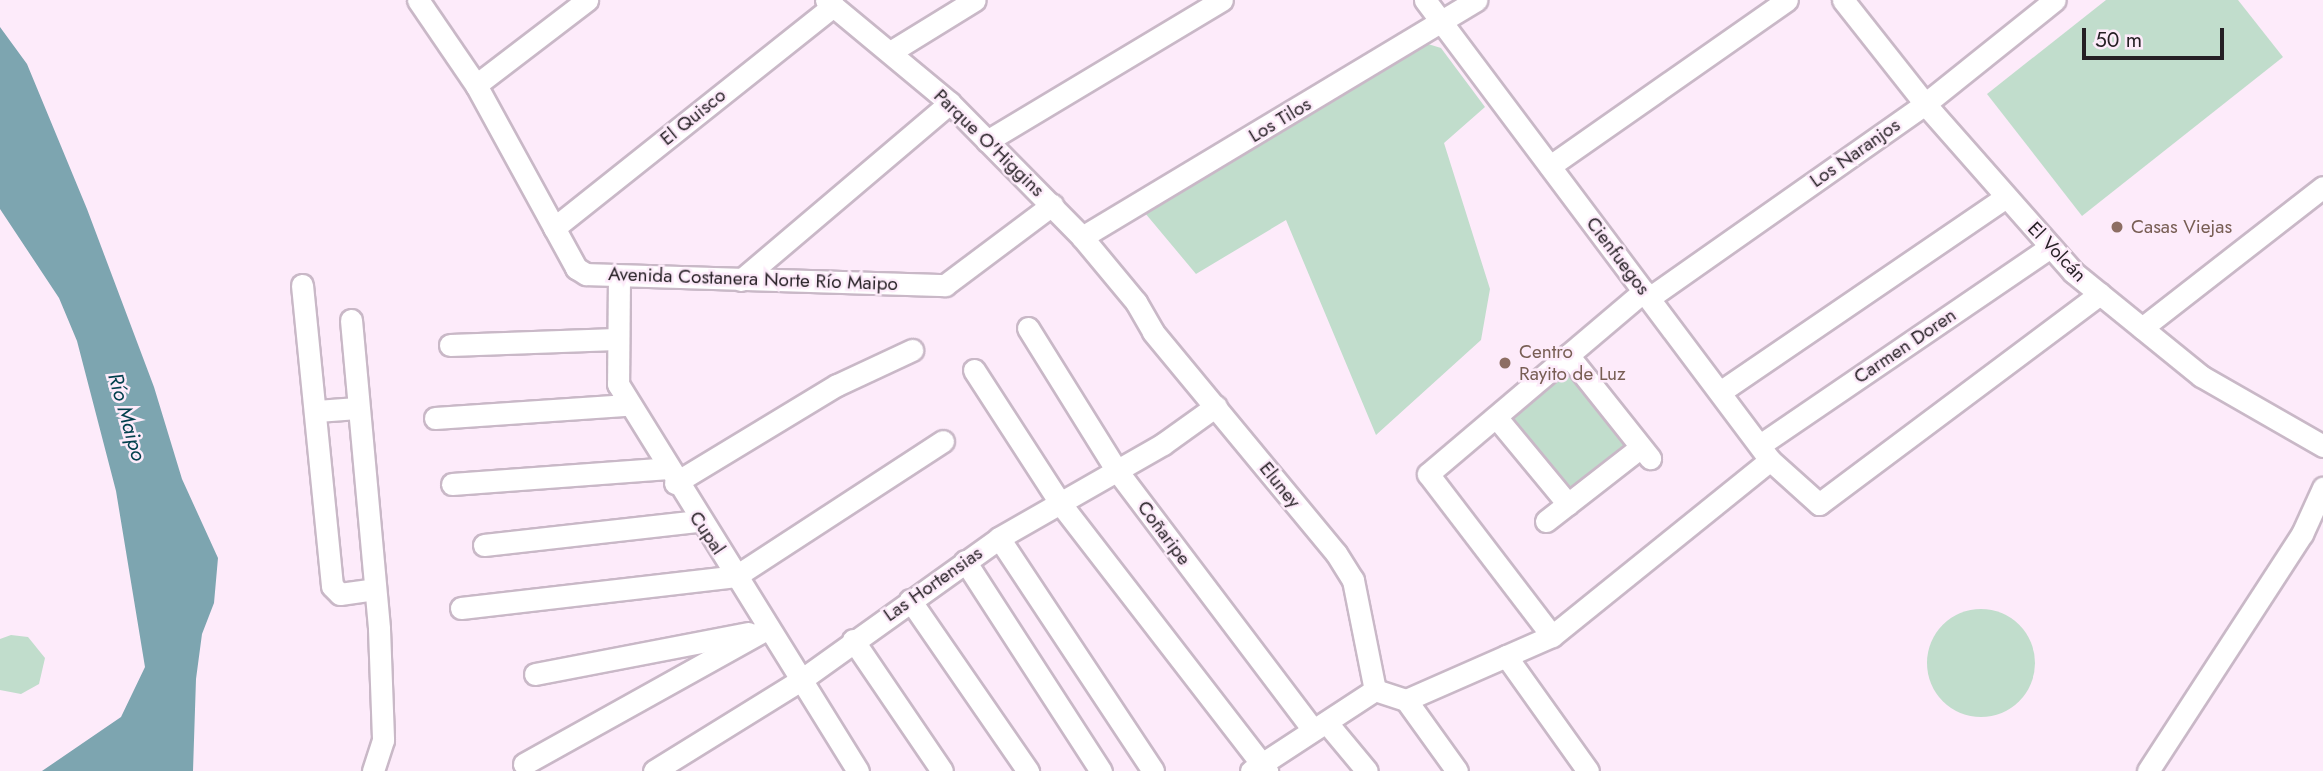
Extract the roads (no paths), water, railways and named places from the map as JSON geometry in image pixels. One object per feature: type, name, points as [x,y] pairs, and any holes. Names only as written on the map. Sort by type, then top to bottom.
[{"type":"street","name":"Avenida Costanera Norte Río Maipo","points":[[418,0],[476,85],[576,268],[619,276],[949,283],[1052,205]]},
{"type":"street","points":[[476,85],[587,0]]},
{"type":"street","points":[[892,51],[975,0]]},
{"type":"street","points":[[988,141],[1222,0]]},
{"type":"street","name":"Cienfuegos","points":[[1425,0],[1765,452],[1819,504],[2100,294]]},
{"type":"street","name":"Los Tilos","points":[[1082,237],[1443,23],[1476,0]]},
{"type":"street","points":[[1550,166],[1787,0]]},
{"type":"street","name":"El Volcán","points":[[1843,0],[1925,104],[2006,197],[2050,247],[2100,294],[2201,376],[2323,446]]},
{"type":"street","name":"Los Naranjos","points":[[1552,636],[1428,474],[1568,355],[1646,294],[1925,104],[2055,0]]},
{"type":"street","name":"Parque O'Higgins","points":[[830,3],[892,51],[950,103],[1082,237],[1136,302]]},
{"type":"street","name":"El Quisco","points":[[554,228],[830,3]]},
{"type":"street","points":[[741,280],[950,103]]},
{"type":"street","points":[[2141,328],[2323,187]]},
{"type":"street","points":[[1720,392],[2006,197]]},
{"type":"street","name":"Carmen Doren","points":[[1406,700],[1552,636],[1765,452],[2050,247]]},
{"type":"street","name":"Cupal","points":[[619,276],[615,369],[628,405],[801,680],[851,770]]},
{"type":"street","points":[[302,285],[317,411],[332,586],[340,594],[375,589]]},
{"type":"street","name":"Eluney","points":[[1136,302],[1153,332],[1216,406],[1353,580],[1376,690]]},
{"type":"street","points":[[351,320],[375,589],[383,740],[389,771]]},
{"type":"street","name":"Coñaripe","points":[[1028,328],[1115,468],[1320,726],[1367,771]]},
{"type":"street","points":[[450,345],[616,339]]},
{"type":"street","points":[[452,484],[672,475],[837,385],[912,350]]},
{"type":"street","points":[[1546,521],[1646,452],[1568,355]]},
{"type":"street","points":[[974,370],[1060,503],[1260,769],[1376,690],[1406,700],[1457,771]]},
{"type":"street","points":[[435,418],[628,405]]},
{"type":"street","name":"Las Hortensias","points":[[654,771],[801,680],[853,640],[999,538],[1115,468],[1163,444],[1216,406]]},
{"type":"street","points":[[317,411],[357,408]]},
{"type":"street","points":[[1496,417],[1568,504]]},
{"type":"street","points":[[461,608],[736,576],[943,441]]},
{"type":"street","points":[[2148,771],[2302,534],[2323,488]]},
{"type":"street","points":[[484,545],[699,521]]},
{"type":"street","points":[[999,538],[1153,771]]},
{"type":"street","points":[[965,561],[1101,771]]},
{"type":"street","points":[[910,600],[1028,771]]},
{"type":"street","points":[[535,674],[767,629]]},
{"type":"street","points":[[524,764],[767,629]]},
{"type":"street","points":[[853,640],[942,771]]},
{"type":"street","points":[[1506,656],[1588,771]]},
{"type":"street","points":[[373,771],[383,740]]},
{"type":"water","name":"Río Maipo","points":[[0,27],[27,64],[87,209],[154,387],[182,479],[218,558],[214,603],[202,634],[196,679],[193,771],[42,771],[121,717],[145,667],[116,491],[77,341],[59,298],[0,209]]},
{"type":"place","name":"Casas Viejas","points":[[2117,227]]},
{"type":"place","name":"Centro Rayito de Luz","points":[[1505,363]]}]
